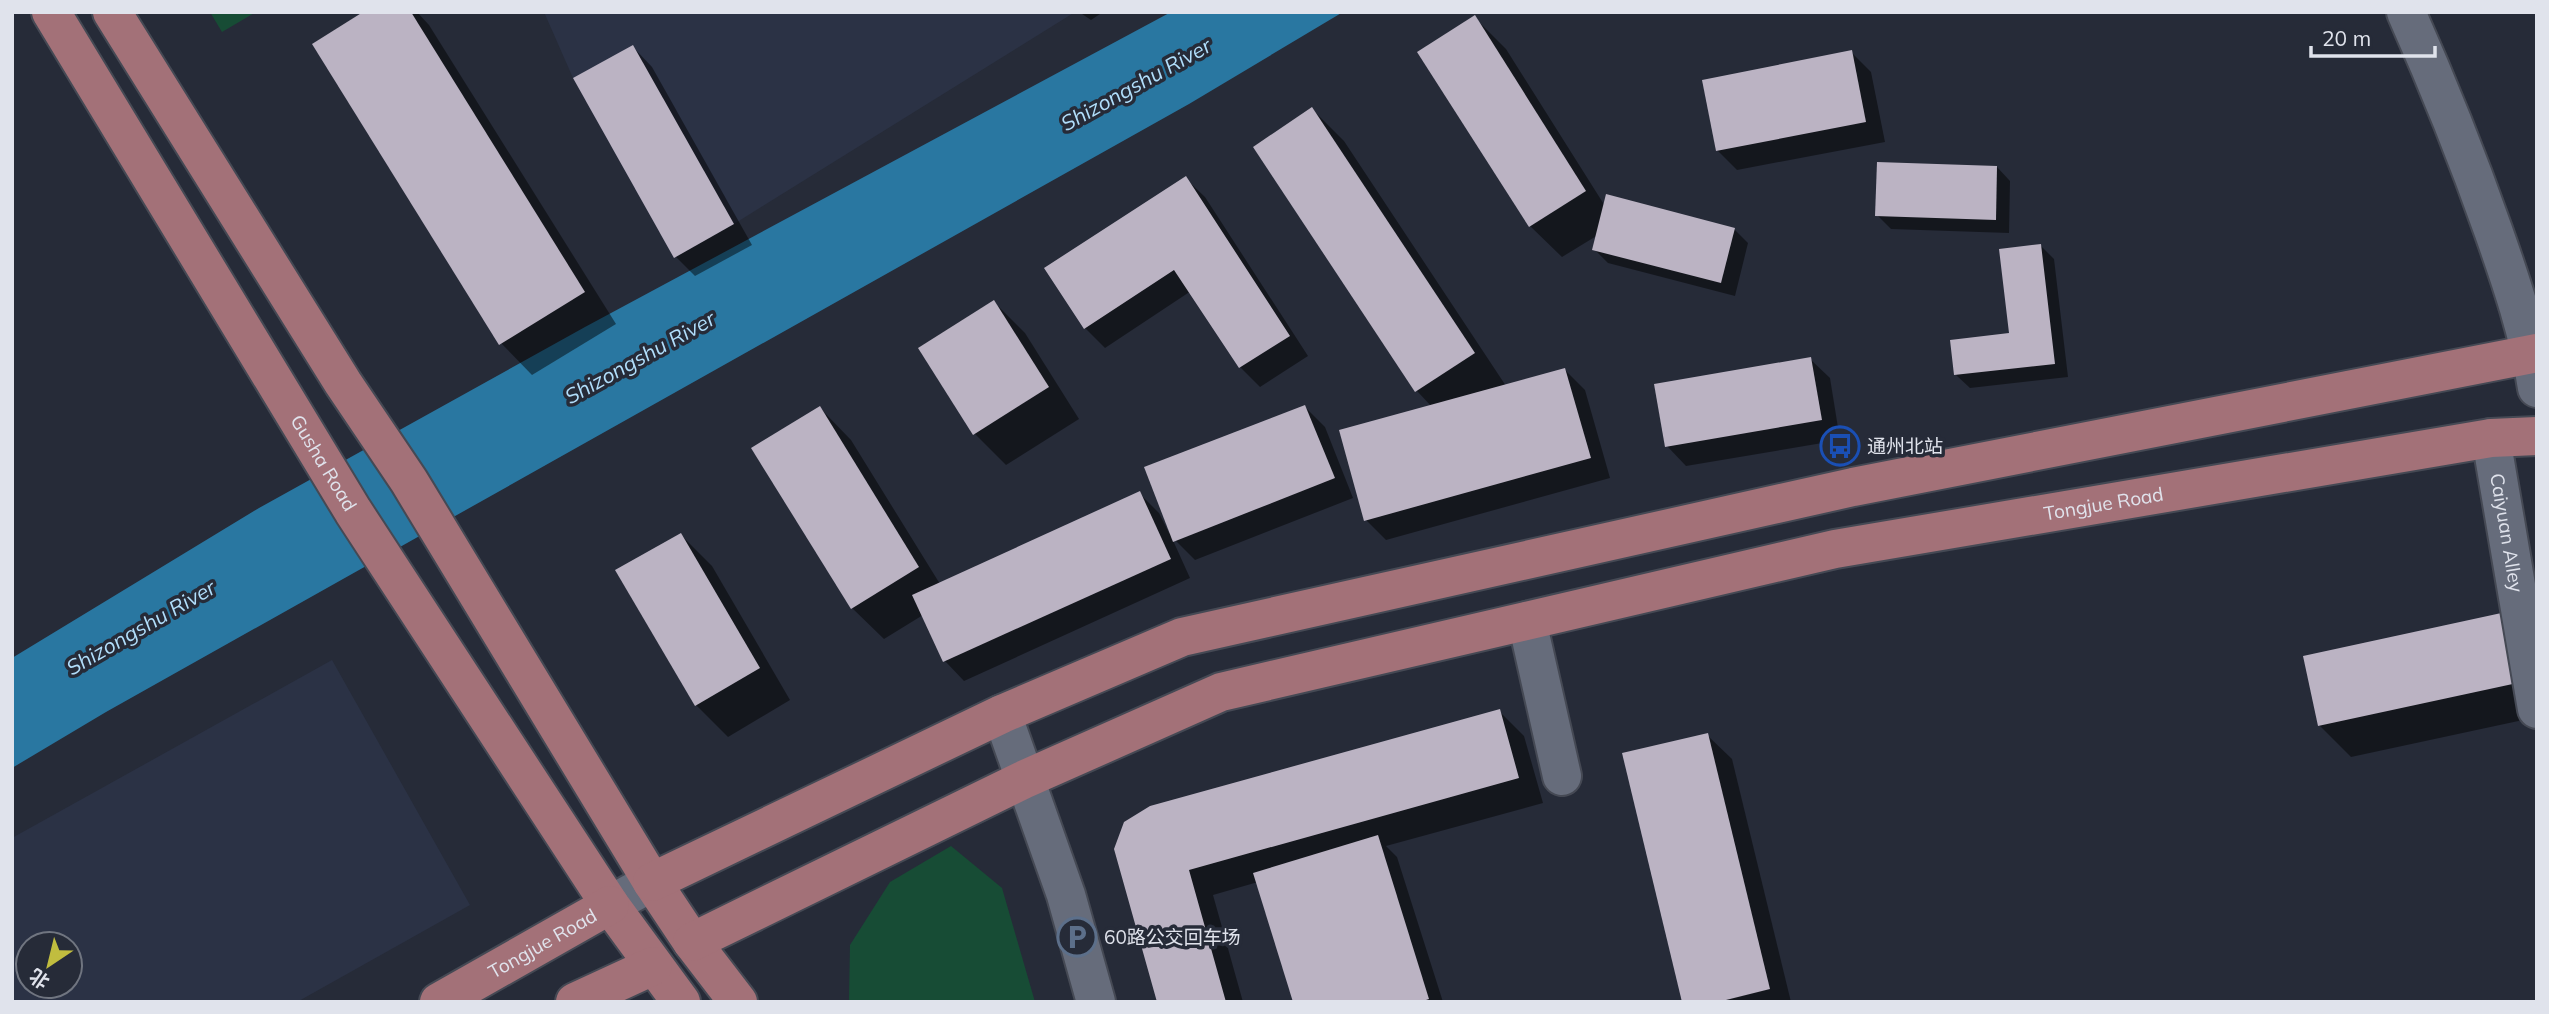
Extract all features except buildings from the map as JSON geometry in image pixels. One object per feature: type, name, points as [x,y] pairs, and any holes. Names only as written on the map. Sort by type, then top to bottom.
[{"type":"main road","name":"Gusha Road","points":[[51,12],[353,511],[610,905],[653,966]]},
{"type":"main road","points":[[112,12],[342,383],[409,481],[652,882],[692,942],[738,1002]]},
{"type":"main road","points":[[652,882],[1002,714],[1182,637],[1853,488],[2535,365]]},
{"type":"main road","name":"Tongjue Road","points":[[692,942],[1023,780],[1221,692],[1835,550],[2491,438],[2537,436]]},
{"type":"main road","name":"Tongjue Road","points":[[439,1002],[610,905]]},
{"type":"main road","points":[[575,1002],[653,966],[681,1002]]},
{"type":"street","points":[[2406,12],[2457,127],[2504,260],[2535,365]]},
{"type":"street","name":"Caiyuan Alley","points":[[2491,438],[2537,709]]},
{"type":"street","points":[[1527,621],[1562,776]]},
{"type":"street","points":[[1002,714],[1023,780],[1066,895],[1096,1002]]},
{"type":"street","points":[[610,905],[652,882]]},
{"type":"street","points":[[653,966],[692,942]]},
{"type":"shaded area","points":[[544,12],[1075,12],[734,224],[674,258],[573,78]]},
{"type":"shaded area","points":[[332,660],[470,905],[297,1002],[12,1002],[12,838]]},
{"type":"green space","points":[[210,12],[256,12],[222,32]]},
{"type":"green space","points":[[951,846],[1002,888],[1035,1002],[849,1002],[850,945],[890,882]]},
{"type":"water","name":"Shizongshu River","points":[[1171,12],[1343,12],[1189,104],[106,712],[12,768],[12,658],[259,508],[585,327]]},
{"type":"place","name":"通州北站","points":[[1840,446]]},
{"type":"place","name":"60路公交回车场","points":[[1077,937]]}]
